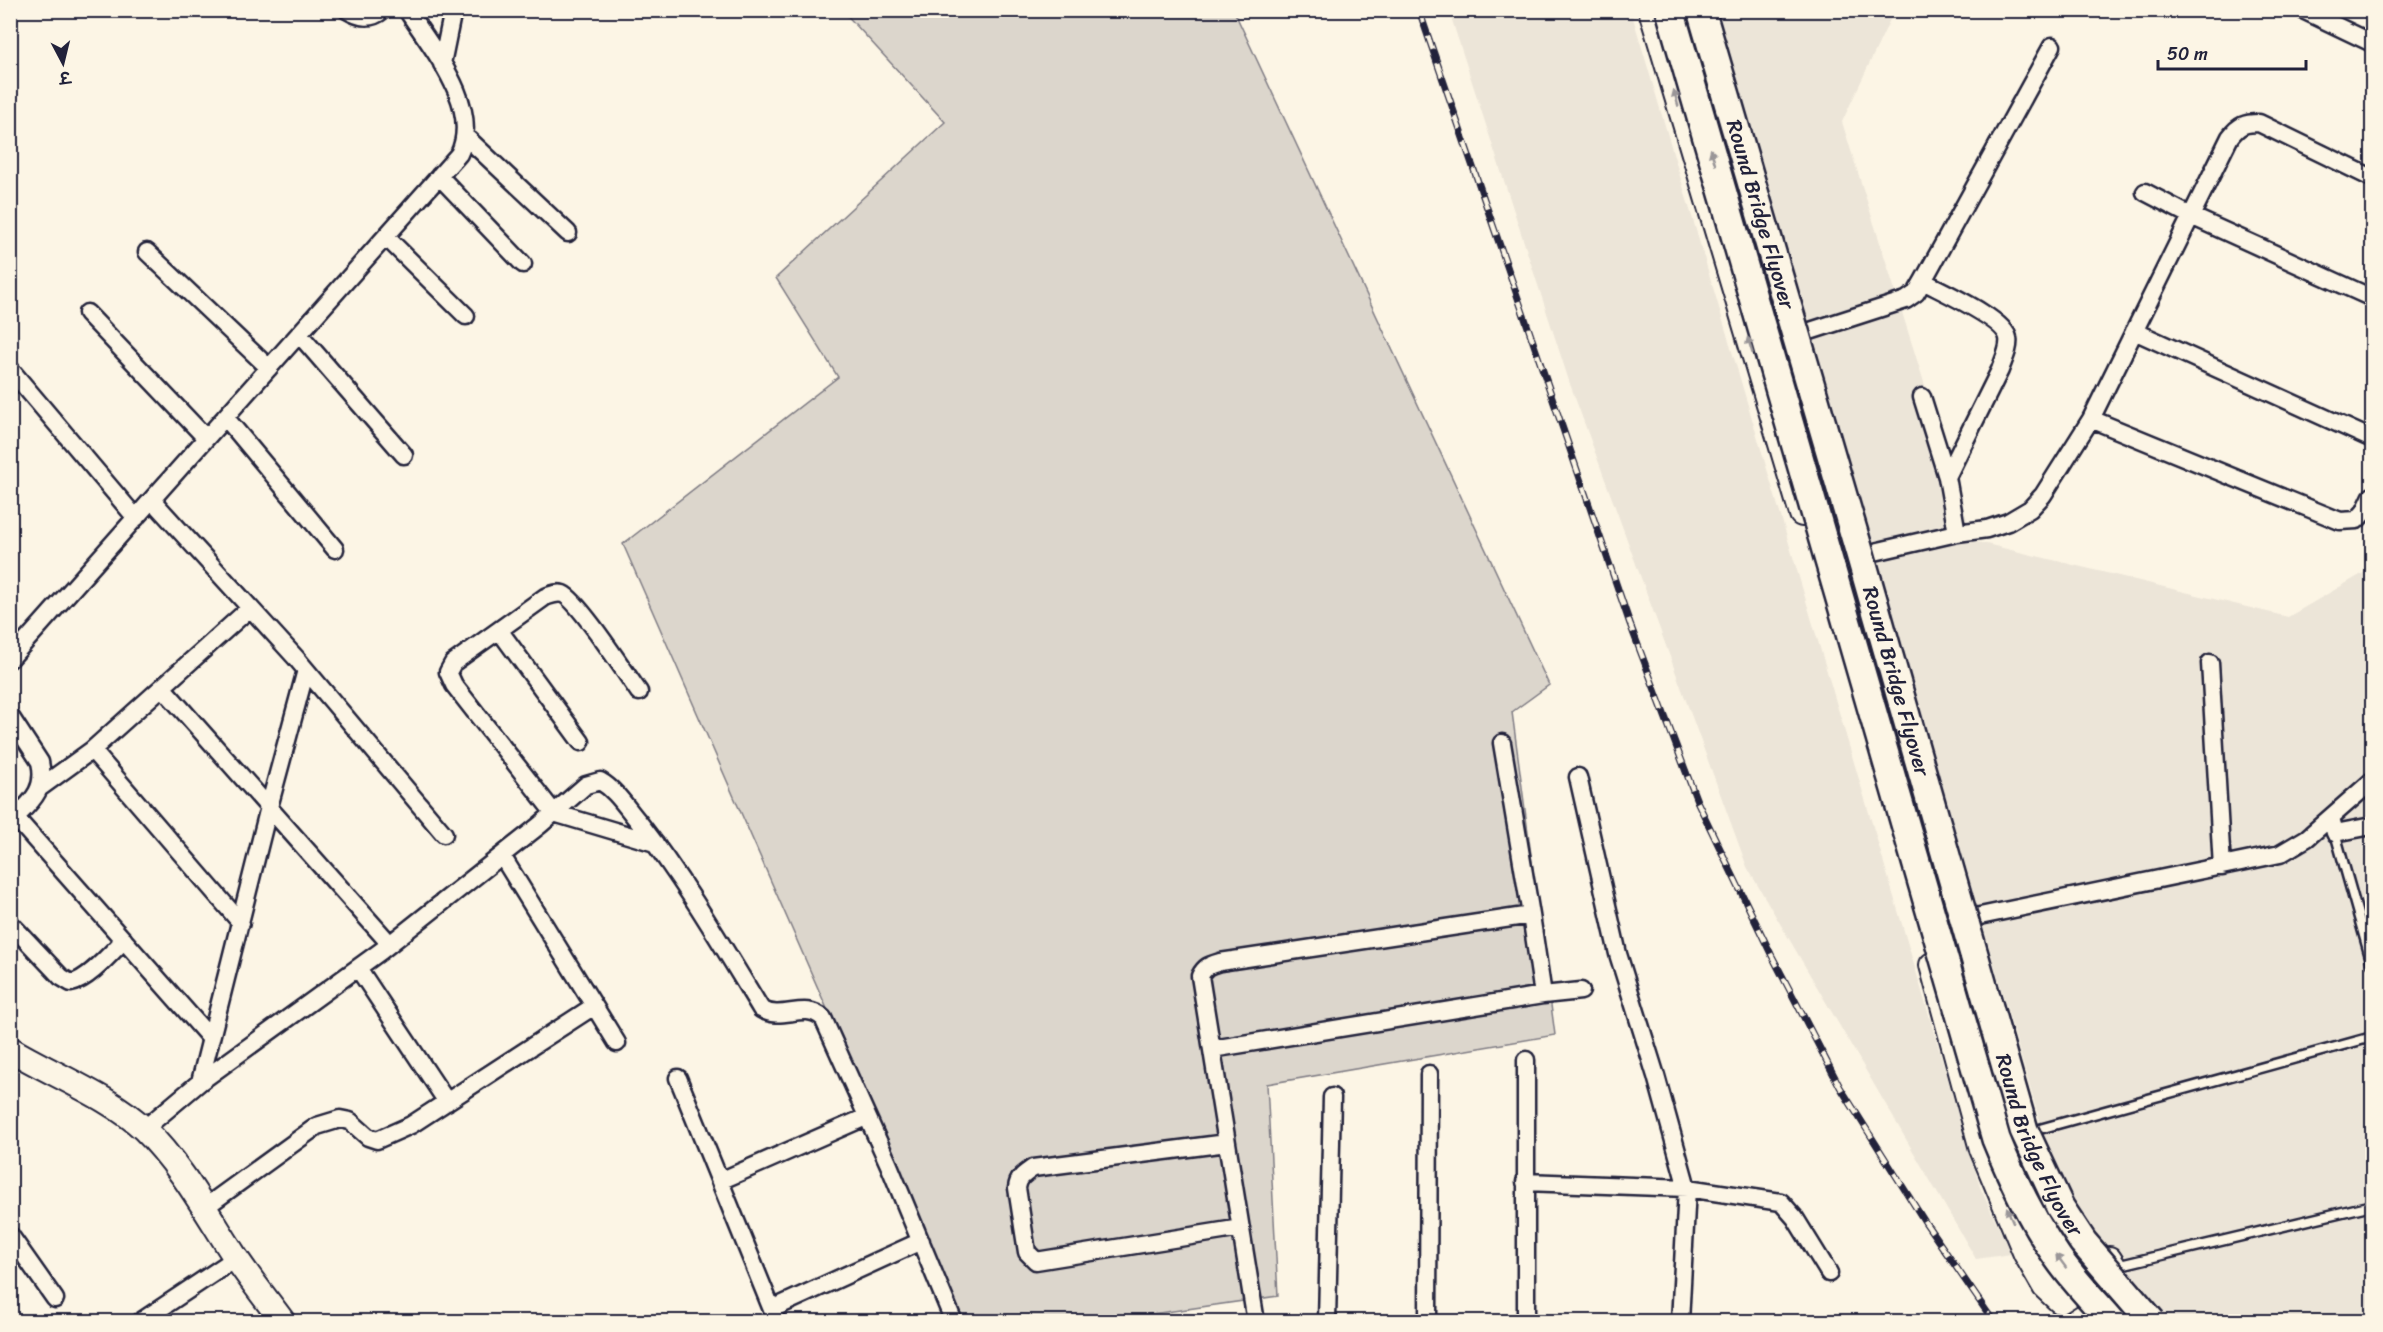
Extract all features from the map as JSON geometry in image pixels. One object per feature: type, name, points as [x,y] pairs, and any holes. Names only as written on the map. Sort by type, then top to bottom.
[{"type":"main road","name":"Round Bridge Flyover","points":[[1670,10],[1996,1139],[2034,1222],[2059,1260],[2112,1322]]},
{"type":"main road","name":"Round Bridge Flyover","points":[[1701,10],[2024,1130],[2050,1188],[2072,1225],[2102,1265],[2152,1322]]},
{"type":"street","points":[[347,10],[367,18],[383,10]]},
{"type":"street","points":[[13,650],[136,518],[459,154],[465,136],[462,105],[453,81],[407,10]]},
{"type":"street","points":[[442,64],[453,10]]},
{"type":"street","points":[[1651,10],[1866,730],[1982,1149],[2026,1254],[2045,1287],[2060,1301],[2114,1267]]},
{"type":"street","points":[[1714,10],[2036,1130],[2074,1208],[2114,1267],[2164,1322]]},
{"type":"street","points":[[2303,10],[2373,43]]},
{"type":"street","points":[[1807,332],[1906,300],[1916,293],[2052,46]]},
{"type":"street","points":[[1870,553],[1957,533],[1987,529],[2008,522],[2030,509],[2043,495],[2091,418],[2230,137],[2238,127],[2248,123],[2259,123],[2373,178]]},
{"type":"street","points":[[465,136],[567,233]]},
{"type":"street","points":[[440,176],[523,264]]},
{"type":"street","points":[[2145,192],[2191,216],[2373,298]]},
{"type":"street","points":[[386,237],[466,316]]},
{"type":"street","points":[[147,252],[269,368]]},
{"type":"street","points":[[1923,281],[1989,317],[2003,329],[2008,338],[2007,352],[2000,370],[1947,477]]},
{"type":"street","points":[[87,313],[206,438]]},
{"type":"street","points":[[2134,331],[2373,438]]},
{"type":"street","points":[[299,334],[404,454]]},
{"type":"street","points":[[10,369],[136,518]]},
{"type":"street","points":[[1922,397],[1947,477],[1957,533]]},
{"type":"street","points":[[225,417],[335,549]]},
{"type":"street","points":[[2091,418],[2340,521],[2357,520],[2373,496]]},
{"type":"street","points":[[152,500],[306,670],[444,834]]},
{"type":"street","points":[[639,692],[592,626],[562,594],[554,593],[545,597],[449,668],[449,676],[554,813],[655,843]]},
{"type":"street","points":[[211,1039],[124,940],[13,821],[41,787],[92,750],[250,608]]},
{"type":"street","points":[[499,630],[581,742]]},
{"type":"street","points":[[2210,663],[2222,867]]},
{"type":"street","points":[[200,1082],[306,670]]},
{"type":"street","points":[[162,687],[390,944]]},
{"type":"street","points":[[10,716],[40,762],[41,787]]},
{"type":"street","points":[[1502,743],[1543,995]]},
{"type":"street","points":[[92,750],[241,922]]},
{"type":"street","points":[[1578,777],[1618,954],[1656,1076],[1687,1188],[1680,1322]]},
{"type":"street","points":[[144,1130],[200,1082],[390,944],[502,856],[586,785],[600,781],[621,799],[655,843],[699,907],[761,1009],[776,1015],[806,1010],[816,1012],[823,1018],[889,1165],[954,1322]]},
{"type":"street","points":[[1975,917],[2280,854],[2333,826],[2373,781]]},
{"type":"street","points":[[2333,826],[2373,826]]},
{"type":"street","points":[[502,856],[616,1043]]},
{"type":"street","points":[[1256,1322],[1200,976],[1203,969],[1209,965],[1530,915]]},
{"type":"street","points":[[10,923],[61,977],[70,983],[78,982],[124,940]]},
{"type":"street","points":[[358,968],[447,1102]]},
{"type":"street","points":[[1212,1049],[1543,995],[1581,991]]},
{"type":"street","points":[[204,1208],[317,1125],[340,1119],[350,1122],[368,1137],[382,1139],[411,1125],[594,1006]]},
{"type":"street","points":[[10,1049],[44,1070],[91,1093],[144,1130],[175,1164],[236,1258],[283,1322]]},
{"type":"street","points":[[1526,1060],[1526,1322]]},
{"type":"street","points":[[1428,1322],[1429,1074]]},
{"type":"street","points":[[678,1077],[774,1315],[921,1241]]},
{"type":"street","points":[[1326,1322],[1332,1097]]},
{"type":"street","points":[[720,1181],[866,1117]]},
{"type":"street","points":[[1227,1143],[1033,1168],[1022,1176],[1017,1188],[1027,1252],[1036,1262],[1240,1228]]},
{"type":"street","points":[[1525,1182],[1687,1188],[1780,1202],[1795,1218],[1829,1273]]},
{"type":"street","points":[[10,1235],[55,1299]]},
{"type":"street","points":[[140,1322],[236,1258]]},
{"type":"lane","points":[[2333,826],[2373,964]]},
{"type":"lane","points":[[2036,1130],[2373,1037]]},
{"type":"lane","points":[[2114,1267],[2373,1205]]},
{"type":"shaded area","points":[[843,11],[1234,11],[1549,685],[1512,712],[1555,1035],[1267,1084],[1278,1296],[1112,1321],[964,1321],[623,544],[838,377],[776,278],[945,122]]},
{"type":"shaded area","points":[[1449,11],[1631,11],[1980,1187],[2011,1254],[1976,1259],[1747,867],[1570,384]]},
{"type":"shaded area","points":[[1717,11],[1894,11],[1842,122],[1974,541],[2288,617],[2372,568],[2372,1321],[2149,1321],[2067,1215]]},
{"type":"railway","points":[[1419,10],[1630,624],[1697,801],[1771,954],[1840,1087],[1925,1222],[1994,1322]]}]
